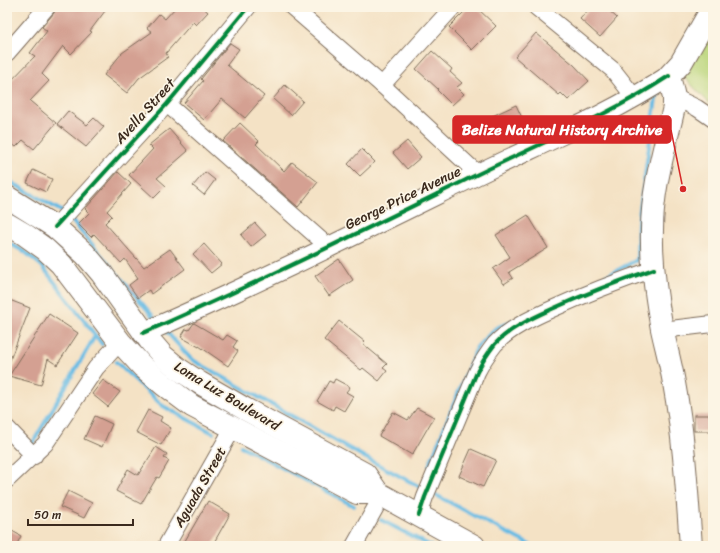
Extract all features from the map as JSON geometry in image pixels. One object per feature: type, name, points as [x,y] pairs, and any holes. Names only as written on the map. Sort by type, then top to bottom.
[{"type":"main road","name":"George Price Avenue","points":[[669,76],[681,63],[713,7]]},
{"type":"main road","points":[[669,76],[674,97],[674,107],[657,180],[652,228],[654,269],[662,330],[674,384],[687,480],[691,546]]},
{"type":"main road","name":"Loma Luz Boulevard","points":[[7,197],[55,227],[85,254],[102,274],[143,333],[163,356],[193,379],[365,474],[380,495]]},
{"type":"main road","name":"Loma Luz Boulevard","points":[[7,224],[45,249],[60,264],[120,342],[143,367],[192,406],[357,493],[380,495],[474,546]]},
{"type":"street","points":[[7,53],[47,7]]},
{"type":"street","name":"Avella Street","points":[[55,227],[167,104],[248,7]]},
{"type":"street","points":[[292,7],[382,85],[478,174]]},
{"type":"street","points":[[382,85],[453,7]]},
{"type":"street","points":[[536,7],[613,70],[635,98]]},
{"type":"street","name":"George Price Avenue","points":[[143,333],[328,248],[478,174],[556,138],[635,98],[669,76]]},
{"type":"street","points":[[674,97],[697,108],[713,119]]},
{"type":"street","points":[[167,104],[322,241],[328,248]]},
{"type":"street","points":[[419,515],[427,492],[477,372],[486,356],[496,344],[507,333],[540,314],[586,294],[654,269]]},
{"type":"street","points":[[662,330],[713,324]]},
{"type":"street","points":[[7,480],[45,444],[96,368],[120,342]]},
{"type":"street","points":[[7,428],[34,456]]},
{"type":"street","name":"Aguada Street","points":[[166,546],[233,428]]},
{"type":"street","points":[[354,546],[380,495]]},
{"type":"green space","points":[[713,28],[713,107],[684,77]]},
{"type":"building","points":[[56,7],[108,7],[90,31],[92,32],[71,54],[63,46],[42,74],[49,81],[30,101],[56,123],[34,149],[23,140],[16,147],[7,140],[7,85],[35,56],[30,53],[47,31],[42,27],[54,13]]},
{"type":"building","points":[[176,7],[202,7],[208,12],[196,25],[193,22],[166,53],[168,57],[139,78],[127,93],[104,75],[122,53],[152,32],[147,28],[159,14],[165,19]]},
{"type":"building","points":[[469,7],[476,7],[496,26],[472,50],[449,27]]},
{"type":"building","points":[[591,7],[605,7],[617,18],[600,37],[580,19]]},
{"type":"building","points":[[536,33],[574,65],[589,81],[568,100],[561,93],[559,95],[515,57]]},
{"type":"building","points":[[230,43],[239,49],[227,65],[264,96],[245,118],[222,99],[204,120],[184,103],[203,81],[201,79]]},
{"type":"building","points":[[432,51],[452,69],[450,72],[462,83],[457,87],[464,94],[452,105],[437,90],[438,89],[416,69]]},
{"type":"building","points":[[285,85],[303,101],[291,115],[273,99]]},
{"type":"building","points":[[516,105],[524,122],[496,135],[488,118]]},
{"type":"building","points":[[68,111],[87,125],[94,118],[104,127],[86,147],[57,124]]},
{"type":"building","points":[[240,123],[259,141],[256,144],[284,171],[292,162],[318,182],[298,207],[223,141]]},
{"type":"building","points":[[169,129],[188,151],[157,178],[166,186],[154,198],[129,175],[153,149],[149,145]]},
{"type":"building","points":[[407,141],[421,157],[407,169],[393,153]]},
{"type":"building","points":[[362,149],[375,162],[360,176],[348,164]]},
{"type":"building","points":[[33,170],[52,179],[46,192],[27,183]]},
{"type":"building","points":[[118,172],[131,184],[107,211],[112,216],[105,223],[144,267],[170,249],[185,269],[151,294],[149,290],[138,298],[129,285],[138,278],[125,259],[121,263],[94,234],[91,237],[78,224],[89,213],[85,209]]},
{"type":"building","points":[[205,172],[215,180],[204,195],[193,186]]},
{"type":"building","points":[[528,215],[548,248],[509,272],[513,278],[504,284],[493,269],[510,257],[496,235]]},
{"type":"building","points":[[255,223],[266,235],[251,247],[241,235]]},
{"type":"building","points":[[204,244],[222,264],[211,273],[193,254]]},
{"type":"building","points":[[339,259],[353,280],[329,296],[315,276]]},
{"type":"building","points":[[7,299],[30,308],[8,365],[7,365]]},
{"type":"building","points":[[49,314],[78,333],[57,365],[48,359],[41,385],[9,376]]},
{"type":"building","points":[[339,321],[365,342],[363,344],[387,364],[383,368],[387,371],[379,381],[363,368],[361,370],[324,340]]},
{"type":"building","points":[[194,323],[223,340],[227,335],[237,341],[233,347],[238,351],[228,366],[199,346],[181,337],[186,329],[189,330]]},
{"type":"building","points":[[335,379],[350,387],[346,392],[353,396],[344,411],[335,406],[333,410],[317,401],[329,381],[333,383]]},
{"type":"building","points":[[103,380],[120,392],[108,407],[92,394]]},
{"type":"building","points":[[417,408],[434,417],[412,455],[379,436],[393,412],[408,420]]},
{"type":"building","points":[[148,410],[162,417],[160,421],[171,428],[161,445],[136,432]]},
{"type":"building","points":[[694,415],[713,415],[713,431],[694,431]]},
{"type":"building","points":[[95,416],[112,424],[102,447],[84,439]]},
{"type":"building","points":[[156,447],[167,454],[164,458],[169,461],[159,478],[157,477],[141,504],[116,491],[128,469],[138,475]]},
{"type":"building","points":[[471,449],[496,460],[483,487],[459,476]]},
{"type":"building","points":[[68,491],[92,503],[84,518],[60,507]]},
{"type":"building","points":[[208,501],[230,514],[212,546],[182,546]]},
{"type":"building","points":[[7,528],[21,536],[16,546],[7,546]]},
{"type":"waterway","points":[[587,286],[637,260],[638,224],[656,98],[659,92]]},
{"type":"waterway","points":[[7,180],[63,212]]},
{"type":"waterway","points":[[68,216],[157,321]]},
{"type":"waterway","points":[[7,242],[25,252],[42,266],[102,344]]},
{"type":"waterway","points":[[429,466],[477,347],[496,328],[512,321]]},
{"type":"waterway","points":[[164,329],[191,359],[424,489]]},
{"type":"waterway","points":[[31,446],[95,336]]},
{"type":"waterway","points":[[116,362],[163,406],[213,433]]},
{"type":"waterway","points":[[241,446],[354,506]]},
{"type":"waterway","points":[[430,492],[532,546]]},
{"type":"waterway","points":[[381,520],[431,546]]},
{"type":"cycle path","points":[[55,227],[167,104],[248,7]]},
{"type":"cycle path","points":[[143,333],[269,276],[574,128],[622,104],[669,76]]},
{"type":"cycle path","points":[[419,515],[425,497],[477,372],[495,344],[514,328],[564,303],[654,269]]},
{"type":"place","name":"Belize Natural History Archive","points":[[683,189]]}]
